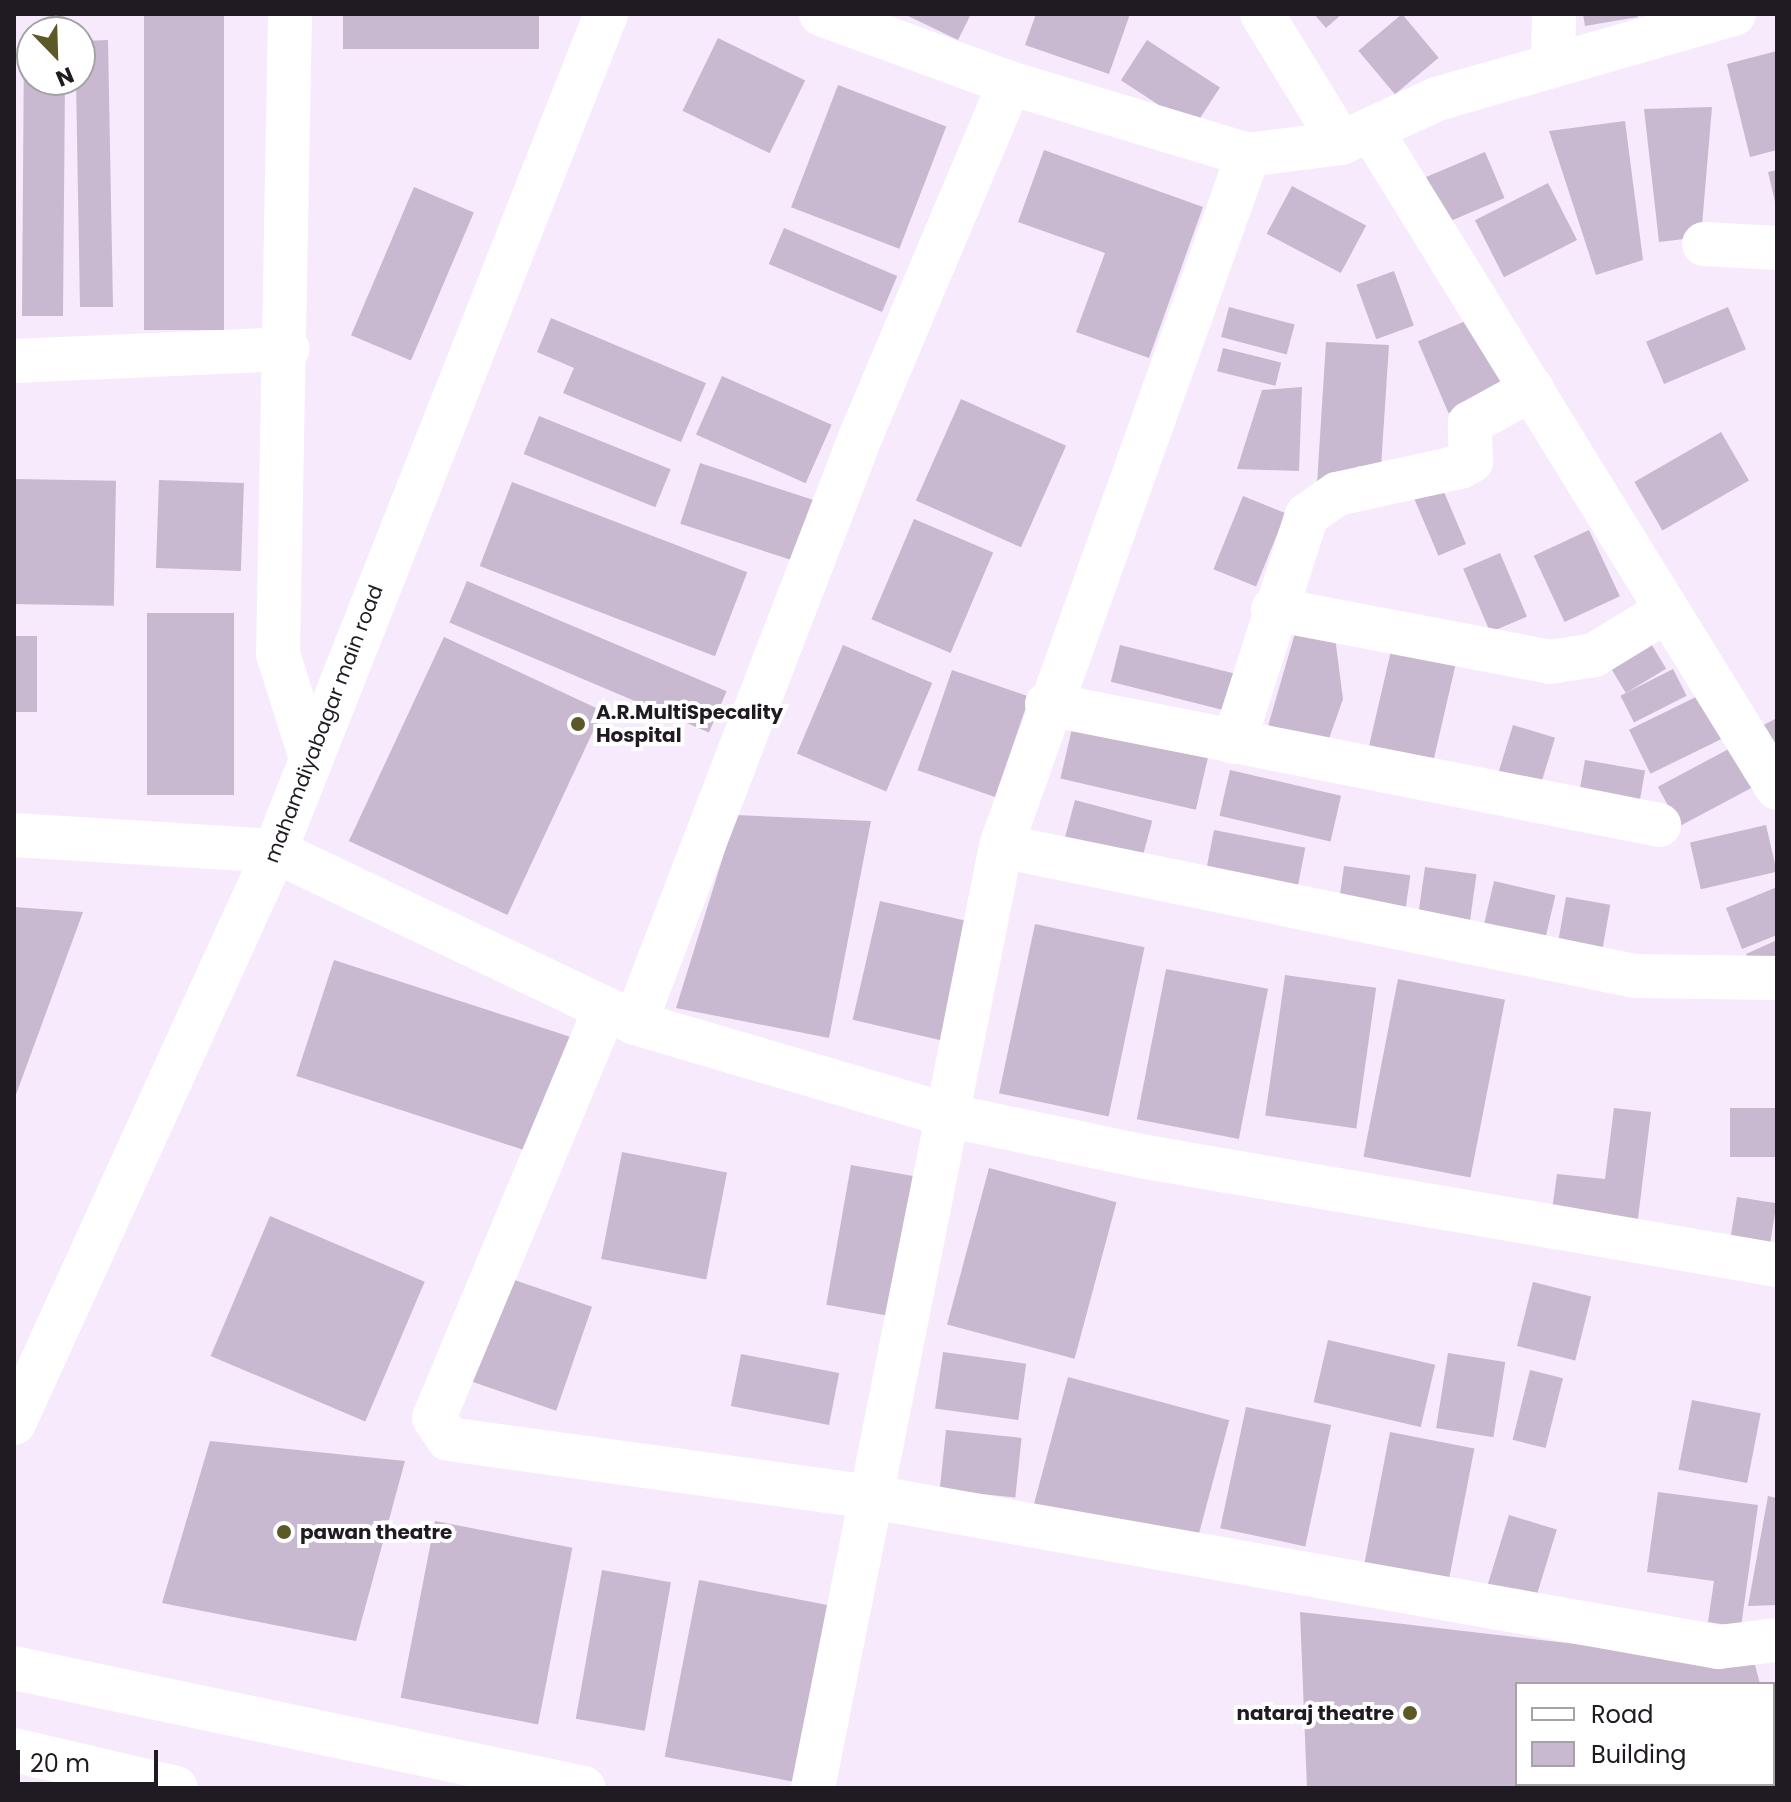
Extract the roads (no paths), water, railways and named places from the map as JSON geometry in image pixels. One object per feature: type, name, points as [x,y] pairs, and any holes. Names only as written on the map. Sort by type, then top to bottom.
[{"type":"main road","points":[[290,14],[288,349],[278,654],[310,755]]},
{"type":"main road","name":"mahamdiyabagar main road","points":[[14,1423],[275,851],[310,755],[606,14]]},
{"type":"main road","points":[[821,14],[1010,83],[1248,155],[1356,136],[1437,99],[1553,63],[1734,14]]},
{"type":"main road","points":[[1262,14],[1356,136],[1532,389],[1777,788]]},
{"type":"main road","points":[[1553,63],[1554,14]]},
{"type":"main road","points":[[1010,83],[620,1016],[434,1418],[437,1431],[448,1439],[866,1496],[1719,1647],[1777,1640]]},
{"type":"main road","points":[[813,1788],[866,1496],[951,1116],[1001,846],[1047,704],[1248,155]]},
{"type":"main road","points":[[1704,244],[1777,248]]},
{"type":"main road","points":[[14,361],[288,349]]},
{"type":"main road","points":[[1234,742],[1273,609],[1307,515],[1319,501],[1460,467],[1471,461],[1470,423],[1532,389]]},
{"type":"main road","points":[[1273,609],[1550,662],[1594,655],[1666,611]]},
{"type":"main road","points":[[1047,704],[1659,825]]},
{"type":"main road","points":[[14,835],[275,851],[620,1016],[951,1116],[1146,1157],[1777,1265]]},
{"type":"main road","points":[[1001,846],[1635,976],[1777,978]]},
{"type":"main road","points":[[14,1668],[584,1788]]},
{"type":"main road","points":[[14,1750],[176,1788]]},
{"type":"place","name":"A.R.MultiSpecality Hospital","points":[[578,724]]},
{"type":"place","name":"pawan theatre","points":[[284,1532]]},
{"type":"place","name":"nataraj theatre","points":[[1410,1713]]}]
